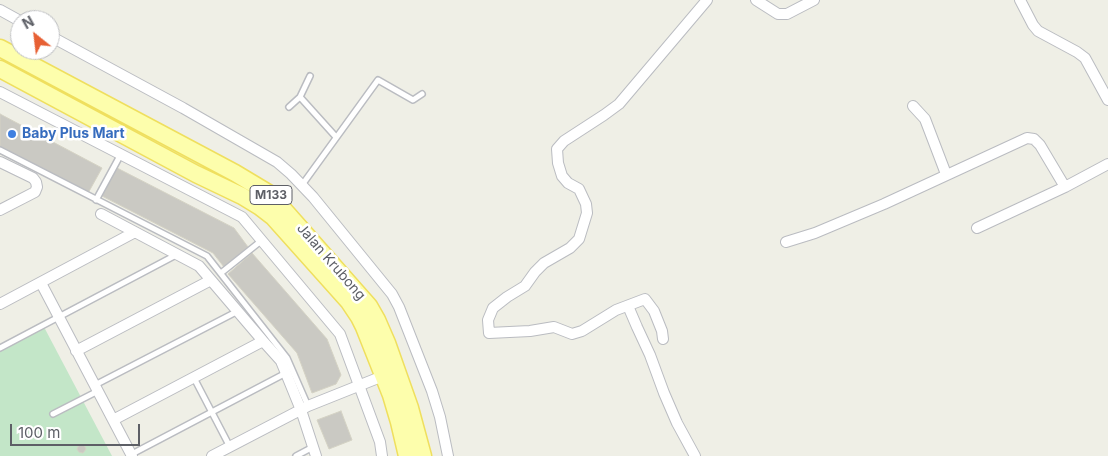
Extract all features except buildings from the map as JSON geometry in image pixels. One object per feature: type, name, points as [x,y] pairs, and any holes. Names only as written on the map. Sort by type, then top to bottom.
[{"type":"main road","name":"Jalan Krubong","points":[[0,48],[235,172],[270,194],[369,306],[377,320],[407,399],[424,456]]},
{"type":"main road","name":"Jalan Krubong","points":[[0,69],[196,174],[242,196],[272,217],[349,302],[359,317],[399,422],[407,456]]},
{"type":"main road","points":[[196,174],[167,155],[88,112],[84,109],[83,105],[87,103],[93,105],[171,148],[206,158]]},
{"type":"street","points":[[663,339],[654,311],[645,299],[616,310],[582,331],[572,334],[554,327],[530,331],[490,333],[488,320],[493,308],[525,286],[544,263],[570,248],[579,239],[587,213],[586,204],[578,189],[568,183],[562,176],[557,149],[564,141],[619,104],[707,0]]},
{"type":"street","points":[[756,0],[778,14],[788,14],[814,0]]},
{"type":"street","points":[[1020,0],[1038,32],[1085,58],[1108,100]]},
{"type":"street","points":[[60,41],[184,108],[262,153],[277,162],[302,185],[392,294],[432,391],[440,417],[448,456]]},
{"type":"street","points":[[0,92],[242,217],[340,334],[380,442],[382,456]]},
{"type":"street","points":[[913,106],[925,119],[946,174]]},
{"type":"street","points":[[786,242],[884,204],[1027,138],[1034,139],[1040,145],[1065,188]]},
{"type":"street","points":[[0,162],[33,178],[38,187],[35,192],[0,210]]},
{"type":"street","points":[[977,228],[1065,188],[1108,164]]},
{"type":"street","points":[[101,214],[199,266],[281,361],[305,408],[314,451]]},
{"type":"street","points":[[0,304],[135,232]]},
{"type":"street","points":[[76,351],[211,280]]},
{"type":"street","points":[[41,283],[132,455]]},
{"type":"street","points":[[628,306],[677,423],[695,456]]},
{"type":"street","points":[[113,420],[263,341]]},
{"type":"street","points":[[212,456],[305,408],[383,376]]},
{"type":"lane","points":[[289,107],[300,97],[310,76]]},
{"type":"lane","points":[[302,185],[378,80],[413,100],[422,94]]},
{"type":"lane","points":[[300,97],[336,137]]},
{"type":"lane","points":[[0,150],[207,256],[287,358],[305,408]]},
{"type":"lane","points":[[96,200],[121,154]]},
{"type":"lane","points":[[222,274],[261,240]]},
{"type":"lane","points":[[0,348],[176,255]]},
{"type":"lane","points":[[53,414],[96,388],[238,311]]},
{"type":"lane","points":[[132,455],[286,373]]},
{"type":"lane","points":[[194,378],[230,447]]},
{"type":"lane","points":[[296,456],[314,451]]},
{"type":"green space","points":[[44,327],[112,456],[0,456],[0,350]]},
{"type":"place","name":"Baby Plus Mart","points":[[12,134]]}]
